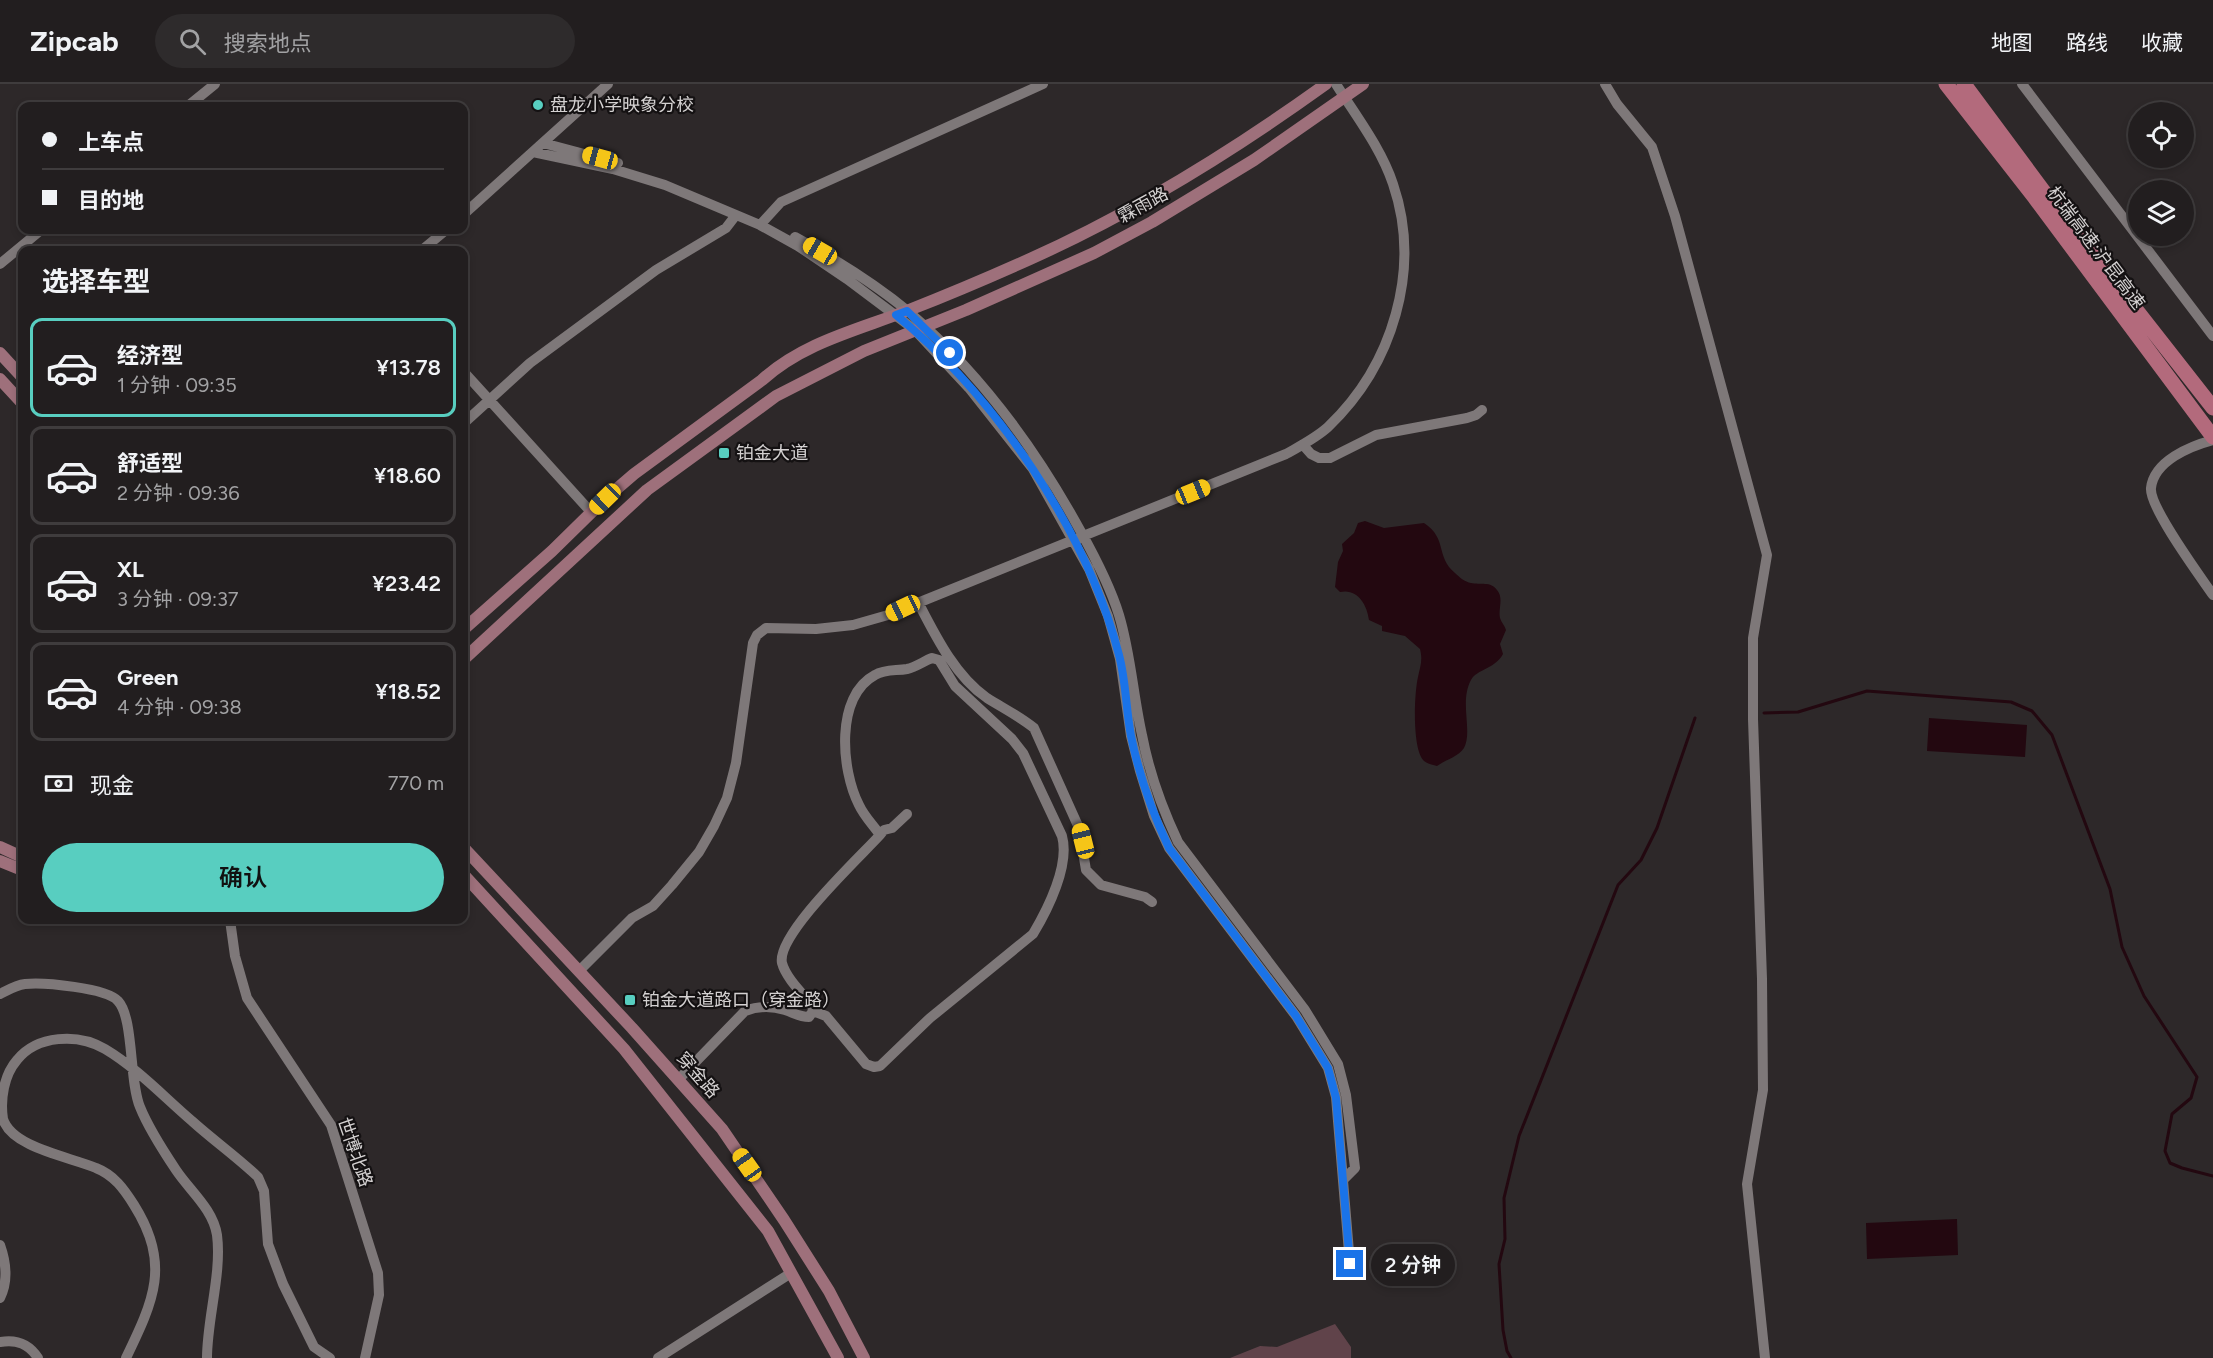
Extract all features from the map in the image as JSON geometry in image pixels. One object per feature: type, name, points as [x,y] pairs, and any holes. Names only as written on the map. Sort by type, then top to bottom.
[{"type":"highway","name":"杭瑞高速;沪昆高速","points":[[1946,84],[2213,438]]},
{"type":"highway","name":"杭瑞高速;沪昆高速","points":[[1964,84],[2047,196],[2213,408]]},
{"type":"main road","name":"霖雨路","points":[[902,313],[1085,234],[1243,142],[1326,84]]},
{"type":"main road","name":"霖雨路","points":[[920,328],[1094,253],[1254,160],[1362,84]]},
{"type":"main road","points":[[468,625],[634,474],[776,368],[822,342],[902,313]]},
{"type":"main road","points":[[468,654],[566,567],[619,514],[691,457],[776,396],[864,351],[920,328]]},
{"type":"main road","points":[[0,353],[18,373]]},
{"type":"main road","points":[[0,379],[18,399]]},
{"type":"main road","points":[[0,848],[18,855]]},
{"type":"main road","name":"穿金路","points":[[468,852],[722,1129],[829,1291],[864,1358]]},
{"type":"main road","points":[[0,861],[18,868]]},
{"type":"main road","points":[[468,879],[624,1049],[768,1231],[838,1358]]},
{"type":"street","points":[[193,102],[215,84]]},
{"type":"street","points":[[468,210],[608,84]]},
{"type":"street","points":[[762,223],[781,202],[1043,84]]},
{"type":"street","points":[[579,971],[632,918],[653,906],[699,852],[714,826],[727,798],[736,763],[753,643],[757,635],[766,628],[816,629],[853,625],[888,615],[1259,466],[1303,445],[1327,428],[1354,398],[1385,347],[1395,320],[1404,267],[1404,238],[1400,208],[1383,160],[1336,84]]},
{"type":"street","points":[[1605,84],[1617,104],[1652,147],[1659,166],[1675,216],[1767,555],[1753,638],[1763,1090],[1747,1184],[1765,1358]]},
{"type":"street","points":[[2022,84],[2213,336]]},
{"type":"street","points":[[543,143],[666,178],[762,223],[853,271],[920,328],[1026,460],[1078,538],[1108,616],[1120,659],[1131,736],[1154,816],[1169,848],[1296,1016],[1328,1068],[1336,1098],[1350,1264]]},
{"type":"street","points":[[533,152],[623,172],[665,185],[736,215],[762,223]]},
{"type":"street","points":[[468,419],[530,363],[656,270],[726,228],[736,215]]},
{"type":"street","points":[[22,246],[36,234]]},
{"type":"street","points":[[427,246],[441,234]]},
{"type":"street","points":[[0,264],[18,249]]},
{"type":"street","points":[[468,376],[591,512]]},
{"type":"street","points":[[1303,445],[1311,454],[1319,458],[1330,458],[1376,435],[1467,418],[1482,410]]},
{"type":"street","points":[[2213,438],[2189,448],[2163,465],[2155,475],[2150,490],[2155,507],[2213,595]]},
{"type":"street","points":[[918,602],[963,676],[986,697],[1022,718],[1034,728],[1079,828],[1086,870],[1101,885],[1145,897],[1152,902]]},
{"type":"street","points":[[813,1011],[826,1016],[866,1064],[874,1067],[880,1066],[930,1018],[1033,934],[1042,918],[1064,860],[1065,848],[1062,836],[1023,753],[1012,739],[955,686],[939,660],[932,658],[910,668],[885,671],[875,675],[860,686],[855,693],[848,716],[845,734],[851,785],[859,806],[880,835]]},
{"type":"street","points":[[678,1080],[745,1011],[755,1007],[768,1007],[809,1017],[813,1011],[812,1005],[786,972],[782,961],[787,940],[804,916],[880,835],[892,828],[907,814]]},
{"type":"street","name":"世博北路","points":[[231,924],[235,956],[247,998],[332,1125],[378,1273],[379,1295],[365,1358]]},
{"type":"street","points":[[0,994],[27,984],[103,993],[117,999],[123,1007],[132,1056],[134,1086],[140,1108],[177,1171],[209,1214],[217,1234],[217,1262],[207,1340],[207,1358]]},
{"type":"street","points":[[126,1358],[147,1314],[153,1293],[156,1267],[153,1243],[146,1224],[115,1178],[99,1168],[29,1144],[13,1135],[3,1121],[0,1104],[9,1071],[20,1057],[47,1040],[90,1042],[104,1048],[132,1068],[258,1177],[264,1191],[268,1244],[283,1284],[315,1347],[330,1358]]},
{"type":"street","points":[[0,1245],[5,1278],[4,1291],[0,1298]]},
{"type":"street","points":[[658,1358],[792,1273]]},
{"type":"street","points":[[0,1342],[15,1340],[25,1344],[38,1358]]},
{"type":"shaded area","points":[[1365,521],[1384,528],[1424,523],[1436,535],[1445,560],[1457,575],[1474,584],[1492,585],[1500,596],[1500,618],[1506,630],[1500,644],[1503,654],[1500,659],[1477,673],[1471,680],[1466,698],[1467,733],[1464,748],[1437,766],[1424,761],[1417,746],[1415,708],[1421,660],[1420,649],[1405,636],[1382,631],[1382,626],[1369,620],[1360,598],[1351,592],[1340,592],[1335,587],[1338,562],[1343,551],[1342,544],[1354,533],[1358,523]]},
{"type":"shaded area","points":[[1929,718],[2027,725],[2025,757],[1927,751]]},
{"type":"shaded area","points":[[1957,1219],[1958,1255],[1867,1259],[1866,1223]]},
{"type":"shaded area","points":[[1335,1324],[1351,1347],[1351,1358],[1230,1358],[1260,1346],[1277,1347]]},
{"type":"waterway","points":[[1764,713],[1798,712],[1867,691],[2011,702],[2032,711],[2052,735],[2110,889],[2122,947],[2144,996],[2197,1077],[2191,1098],[2172,1114],[2165,1151],[2170,1163],[2213,1176]]},
{"type":"waterway","points":[[1511,1358],[1507,1351],[1503,1330],[1499,1264],[1505,1239],[1504,1198],[1519,1136],[1618,885],[1641,860],[1657,828],[1695,718]]},
{"type":"place","name":"盘龙小学映象分校","points":[[538,105]]},
{"type":"place","name":"铂金大道","points":[[724,453]]},
{"type":"place","name":"铂金大道路口（穿金路）","points":[[630,1000]]},
{"type":"route","points":[[950,353],[907,311],[896,315],[915,330],[969,388],[1033,469],[1058,511],[1089,569],[1108,616],[1120,659],[1131,736],[1140,771],[1154,816],[1169,848],[1296,1016],[1328,1068],[1336,1098],[1350,1264]]}]
